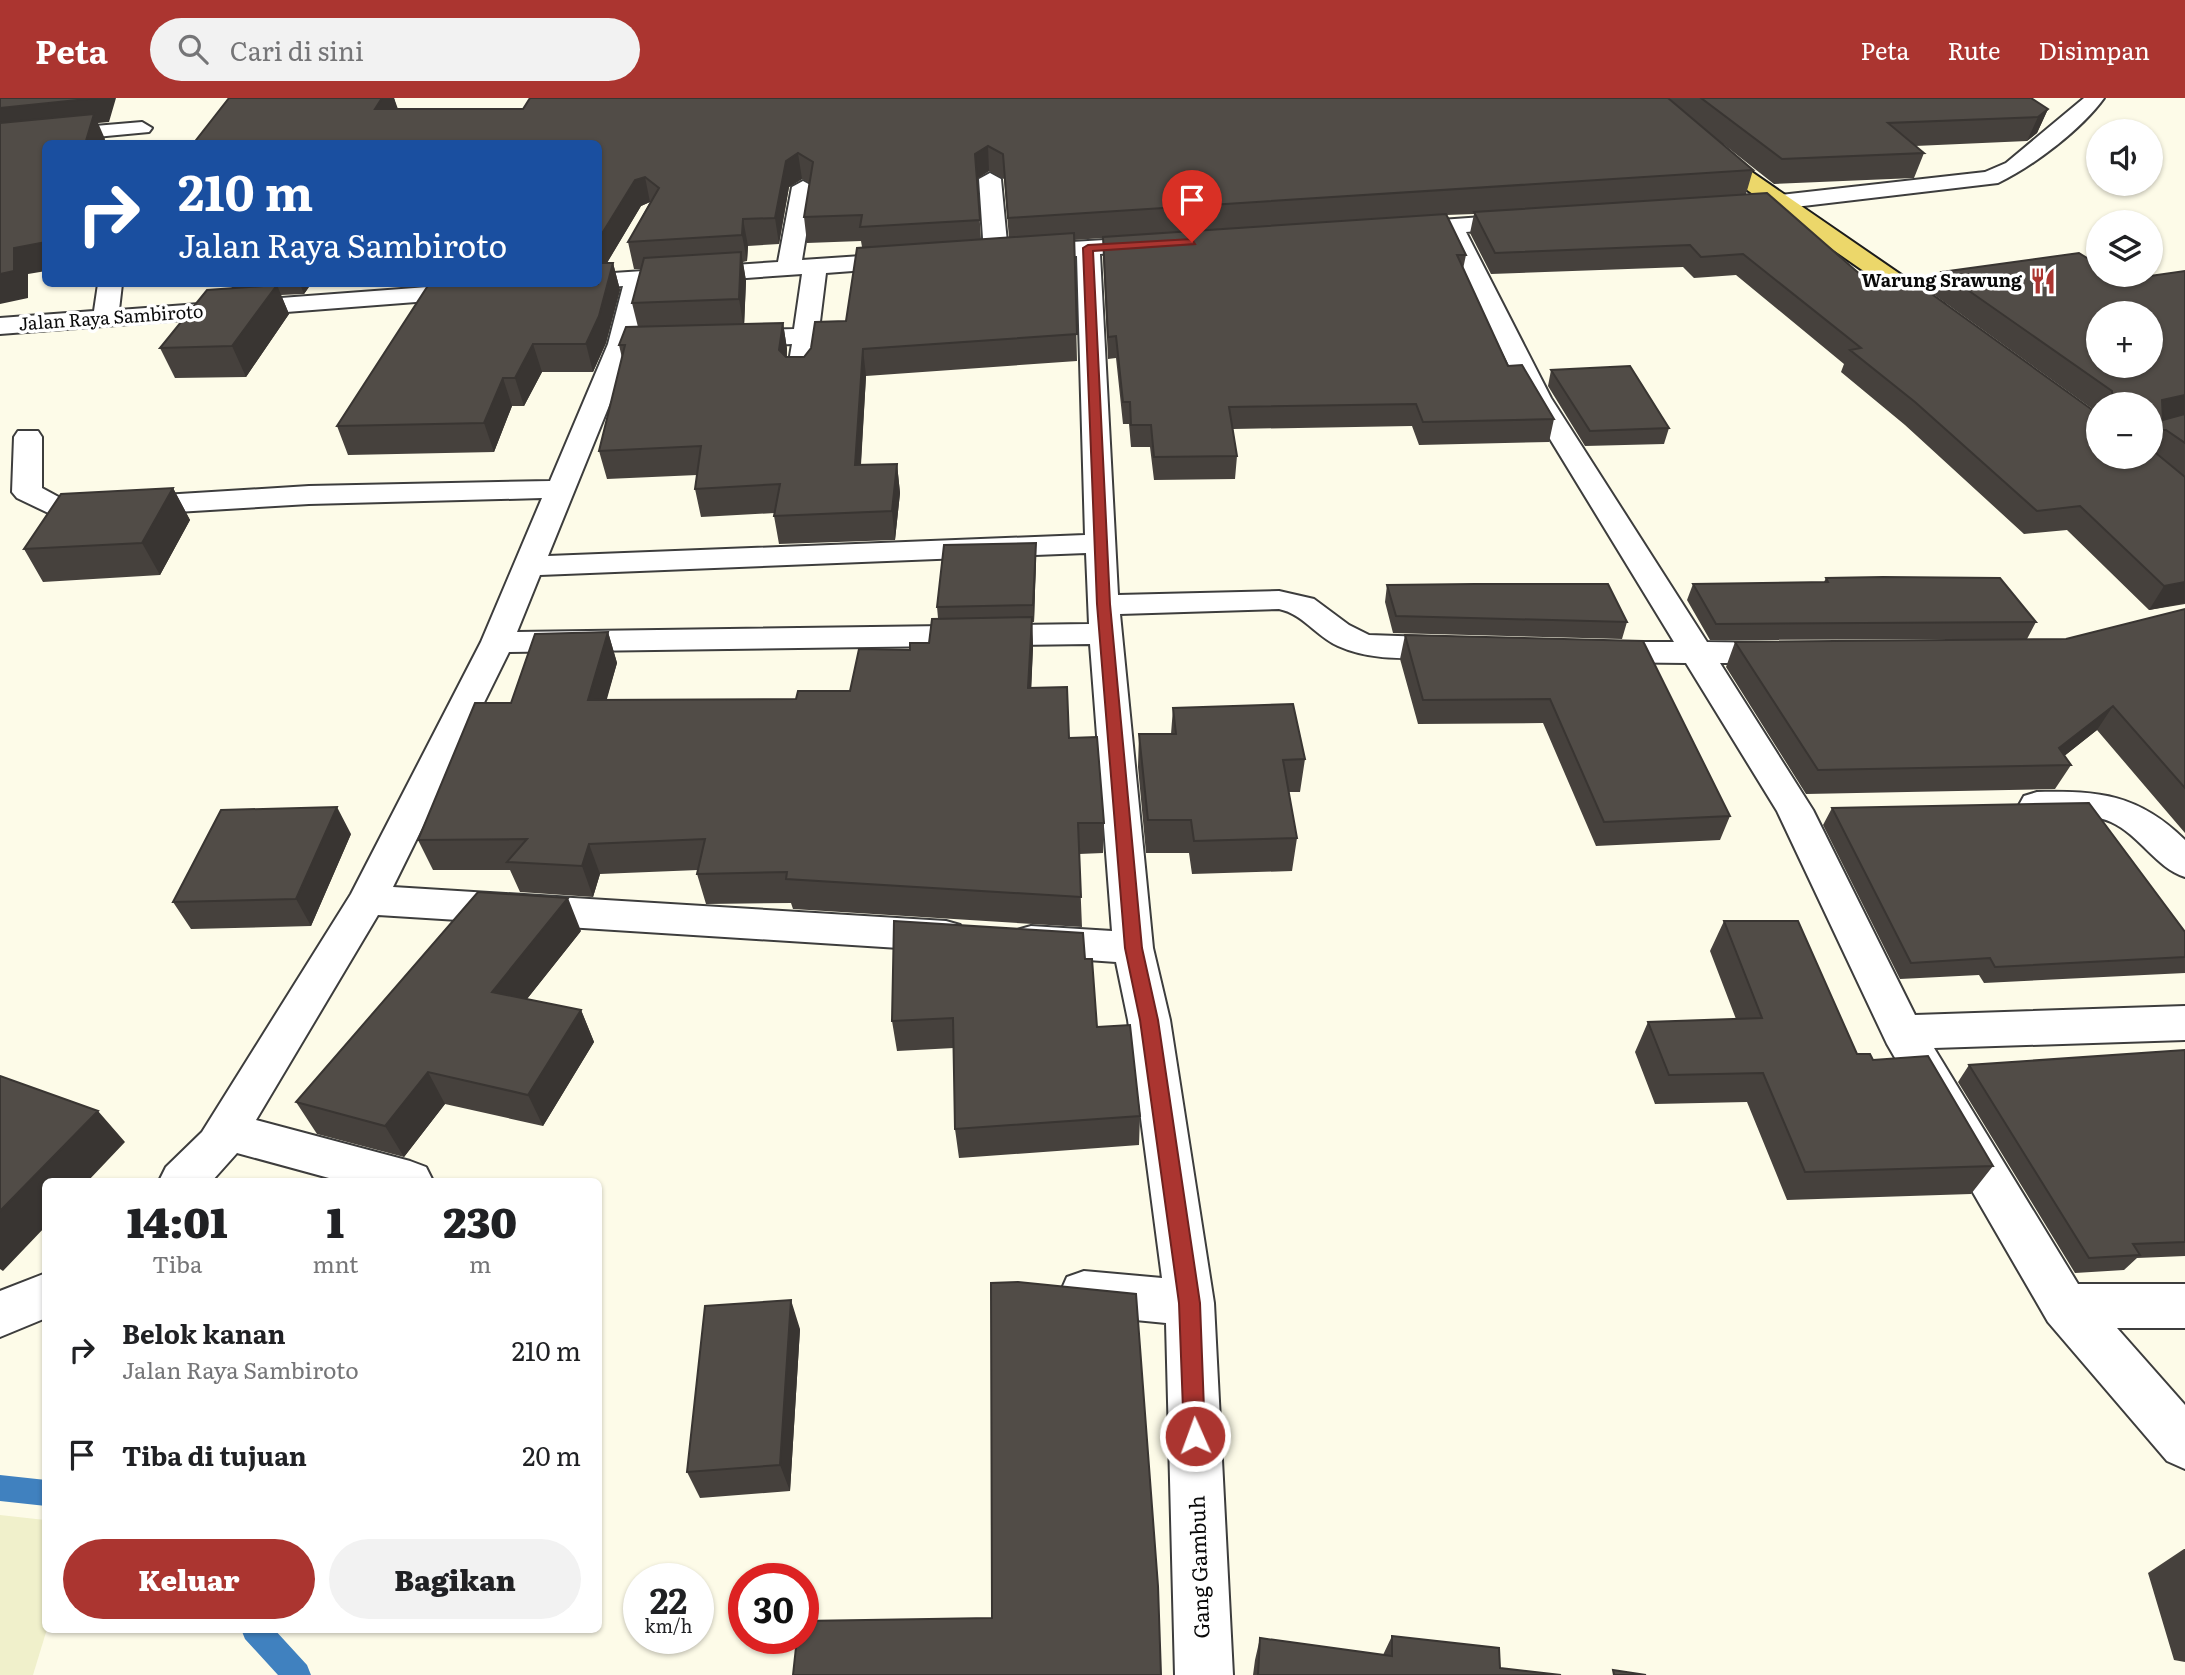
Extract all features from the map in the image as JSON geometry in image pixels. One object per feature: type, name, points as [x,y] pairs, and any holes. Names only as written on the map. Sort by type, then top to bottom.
[{"type":"main road","points":[[1647,104],[1735,171],[1956,325]]},
{"type":"street","points":[[1727,207],[1782,204],[1990,178],[2013,167],[2085,110],[2094,98]]},
{"type":"street","points":[[0,140],[141,136],[148,108]]},
{"type":"street","points":[[990,179],[996,254]]},
{"type":"street","points":[[789,268],[803,187]]},
{"type":"street","points":[[1371,231],[1548,220]]},
{"type":"street","points":[[1452,226],[1538,397],[1794,810],[1902,1032],[2065,1306],[2185,1443]]},
{"type":"street","points":[[971,256],[1182,242]]},
{"type":"street","name":"Gang Gambuh","points":[[1088,248],[1105,619],[1133,948],[1149,1020],[1189,1303],[1204,1675]]},
{"type":"street","points":[[185,1178],[218,1145],[367,900],[497,642],[559,489],[634,343],[619,273],[815,267],[932,258]]},
{"type":"street","points":[[800,375],[815,267]]},
{"type":"street","points":[[105,318],[110,287]]},
{"type":"street","name":"Jalan Raya Sambiroto","points":[[0,326],[456,287]]},
{"type":"street","points":[[714,340],[807,336]]},
{"type":"street","points":[[28,437],[27,492],[61,510],[309,495],[559,489]]},
{"type":"street","points":[[528,566],[1102,543]]},
{"type":"street","points":[[497,642],[1105,619],[1279,600],[1301,603],[1349,639],[1369,645],[1492,649]]},
{"type":"street","points":[[1560,651],[1819,653]]},
{"type":"street","points":[[1999,806],[2108,806],[2134,815],[2153,829],[2185,863]]},
{"type":"street","points":[[1794,810],[1836,809]]},
{"type":"street","points":[[367,900],[1133,948]]},
{"type":"street","points":[[1902,1032],[2185,1023]]},
{"type":"street","points":[[226,1131],[399,1178]]},
{"type":"street","points":[[1043,1290],[1189,1303]]},
{"type":"street","points":[[0,1314],[42,1297]]},
{"type":"street","points":[[2065,1306],[2185,1306]]},
{"type":"green space","points":[[0,1515],[42,1520],[42,1633],[46,1633],[33,1675],[0,1675]]},
{"type":"building","points":[[0,98],[97,98],[0,108]]},
{"type":"building","points":[[229,98],[382,98],[375,109],[523,109],[530,98],[1668,98],[1753,170],[1008,218],[1003,154],[988,146],[975,154],[980,220],[860,227],[862,215],[804,217],[813,162],[798,153],[786,161],[775,218],[743,219],[742,235],[628,242],[659,188],[645,177],[635,180],[602,234],[602,140],[196,140]]},
{"type":"building","points":[[1701,98],[2031,98],[2048,109],[2038,117],[1888,123],[1924,153],[1782,159]]},
{"type":"building","points":[[94,114],[86,140],[42,140],[42,243],[14,248],[14,271],[0,274],[0,123]]},
{"type":"building","points":[[1767,193],[1870,283],[1908,277],[2086,405],[2086,469],[2163,469],[2163,459],[2185,477],[2185,582],[2164,586],[2080,506],[2037,511],[1915,402],[1850,350],[1861,348],[1743,254],[1701,257],[1690,245],[1495,253],[1474,212]]},
{"type":"building","points":[[1446,214],[1466,255],[1457,255],[1508,366],[1522,365],[1554,419],[1423,422],[1416,404],[1229,407],[1237,456],[1154,457],[1151,425],[1131,425],[1130,402],[1123,402],[1116,336],[1108,337],[1103,237]]},
{"type":"building","points":[[1074,233],[1077,334],[863,349],[855,465],[897,464],[892,511],[774,516],[780,484],[695,489],[701,446],[599,451],[625,345],[619,345],[626,327],[783,323],[779,350],[786,357],[804,357],[811,348],[815,322],[846,321],[857,248]]},
{"type":"building","points":[[741,252],[739,299],[632,303],[644,258]]},
{"type":"building","points":[[2079,253],[2086,257],[2086,287],[2163,287],[2163,274],[2185,271],[2185,395],[2163,400],[2163,392],[2112,392],[2093,378],[2163,378],[2163,301],[2086,301],[2086,373],[1942,272]]},
{"type":"building","points":[[602,263],[613,263],[599,316],[586,344],[533,344],[515,378],[503,378],[484,423],[337,426],[427,287],[602,287]]},
{"type":"building","points":[[276,287],[232,346],[160,348],[207,290]]},
{"type":"building","points":[[1630,366],[1669,428],[1590,431],[1551,370]]},
{"type":"building","points":[[2185,414],[2185,443],[2163,430],[2163,420]]},
{"type":"building","points":[[173,488],[142,543],[24,549],[61,494]]},
{"type":"building","points":[[1036,543],[1033,605],[937,607],[944,545]]},
{"type":"building","points":[[1826,578],[2000,578],[2036,622],[1716,624],[1693,584],[1828,582]]},
{"type":"building","points":[[1608,584],[1627,622],[1396,616],[1387,585]]},
{"type":"building","points":[[2185,609],[2185,788],[2113,706],[2059,748],[2071,765],[1818,770],[1735,642],[2066,639]]},
{"type":"building","points":[[1032,617],[1028,688],[1067,687],[1069,738],[1097,737],[1104,823],[1078,823],[1081,897],[786,879],[787,872],[697,874],[705,839],[589,844],[582,866],[507,862],[527,839],[418,840],[475,703],[511,703],[535,634],[608,632],[588,700],[796,699],[798,691],[850,691],[859,649],[910,650],[910,643],[929,643],[932,619]]},
{"type":"building","points":[[1405,635],[1643,641],[1730,816],[1604,822],[1550,699],[1423,700]]},
{"type":"building","points":[[1293,704],[1305,759],[1283,760],[1297,838],[1194,841],[1191,820],[1148,820],[1139,734],[1176,734],[1173,708]]},
{"type":"building","points":[[2089,803],[2185,932],[2185,957],[1995,967],[1990,958],[1911,963],[1832,808]]},
{"type":"building","points":[[337,807],[296,899],[173,902],[221,810]]},
{"type":"building","points":[[478,892],[568,898],[492,992],[581,1010],[528,1095],[428,1072],[385,1126],[296,1102]]},
{"type":"building","points":[[894,921],[1083,933],[1085,959],[1092,959],[1097,1027],[1130,1025],[1140,1116],[955,1129],[953,1018],[892,1021]]},
{"type":"building","points":[[1724,921],[1798,921],[1857,1054],[1870,1054],[1873,1060],[1928,1056],[1993,1166],[1805,1172],[1763,1073],[1669,1075],[1648,1022],[1762,1018]]},
{"type":"building","points":[[2185,1050],[2185,1242],[2133,1244],[2140,1255],[2089,1258],[1969,1065]]},
{"type":"building","points":[[0,1076],[98,1111],[0,1211]]},
{"type":"building","points":[[1018,1282],[1136,1294],[1158,1586],[1161,1675],[793,1675],[795,1654],[819,1654],[819,1621],[992,1618],[991,1283]]},
{"type":"building","points":[[791,1300],[780,1465],[687,1472],[705,1306]]},
{"type":"building","points":[[1392,1636],[1499,1648],[1500,1668],[1561,1675],[1258,1675],[1260,1638],[1392,1656]]},
{"type":"building","points":[[1613,1670],[1646,1675],[1614,1675]]},
{"type":"waterway","points":[[0,1488],[42,1493]]},
{"type":"waterway","points":[[259,1633],[297,1675]]},
{"type":"place","name":"Warung Srawung","points":[[2043,281]]},
{"type":"route","points":[[1192,242],[1088,248],[1103,604],[1133,948],[1149,1020],[1189,1303],[1195,1436]]}]
